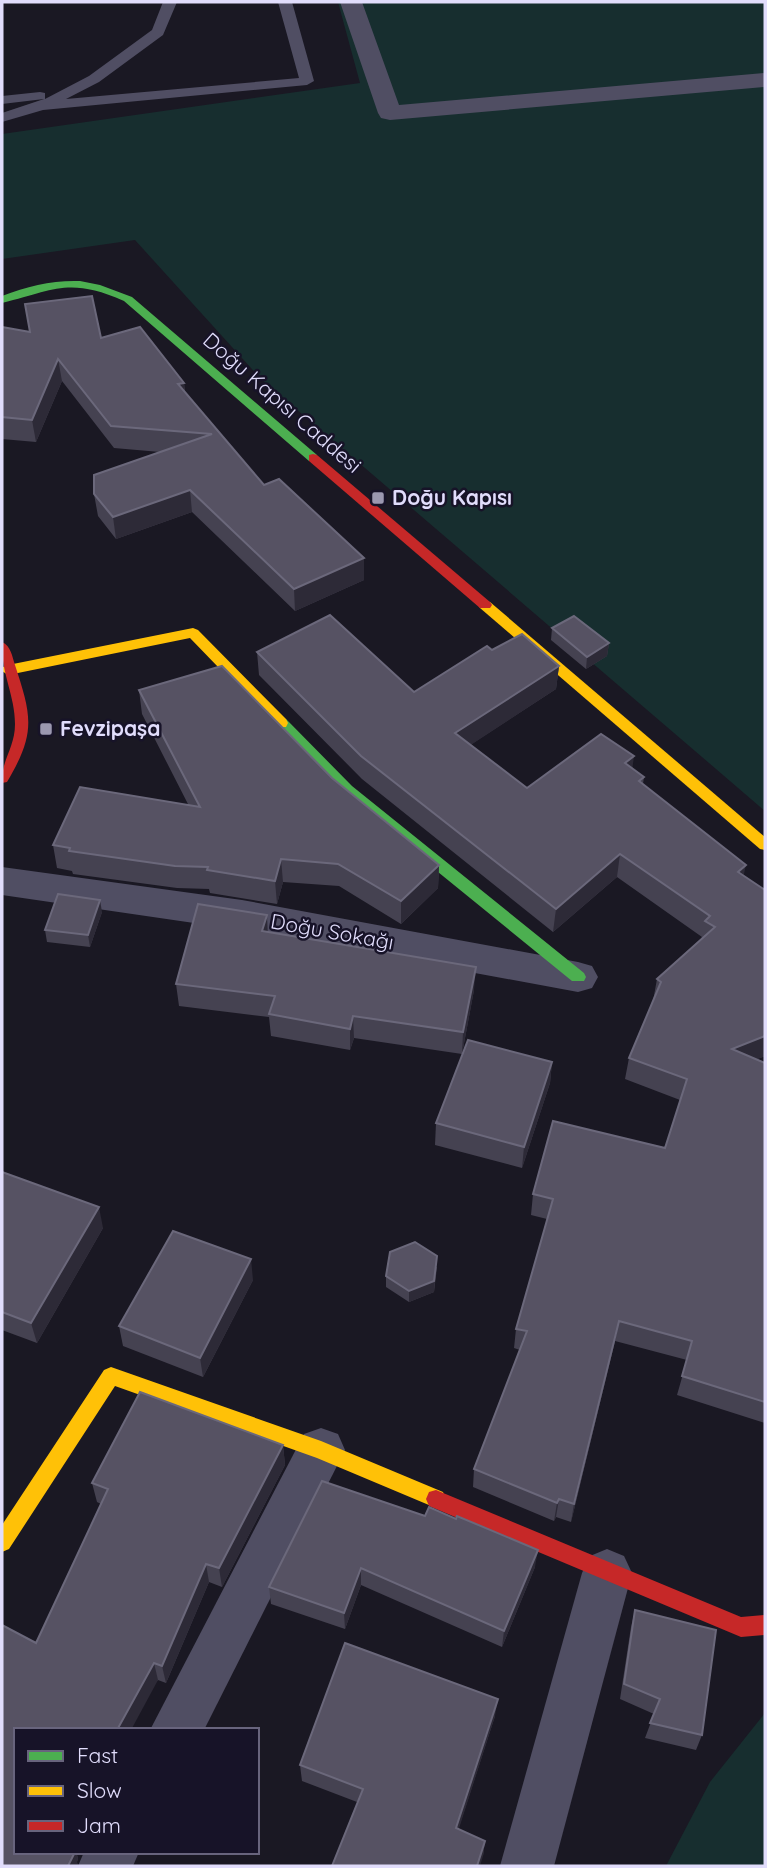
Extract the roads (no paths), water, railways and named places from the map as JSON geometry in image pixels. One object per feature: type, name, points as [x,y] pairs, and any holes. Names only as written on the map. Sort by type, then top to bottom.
[{"type":"street","points":[[351,2],[390,113],[765,80]]},
{"type":"street","name":"Doğu Kapısı Caddesi","points":[[2,300],[43,287],[80,281],[107,287],[128,299],[765,845]]},
{"type":"street","points":[[8,670],[193,633],[347,790],[578,977]]},
{"type":"street","points":[[2,645],[26,719],[25,738],[2,778]]},
{"type":"street","name":"Doğu Sokağı","points":[[2,881],[242,915],[578,977]]},
{"type":"street","points":[[2,1542],[111,1376],[321,1450],[607,1573],[741,1627],[765,1625]]},
{"type":"street","points":[[177,1728],[321,1450]]},
{"type":"street","points":[[527,1866],[607,1573]]},
{"type":"lane","points":[[2,118],[42,106],[94,79],[158,32],[170,2]]},
{"type":"lane","points":[[42,106],[307,81],[285,2]]},
{"type":"lane","points":[[2,100],[68,93]]},
{"type":"place","name":"Doğu Kapısı","points":[[378,498]]},
{"type":"place","name":"Fevzipaşa","points":[[46,729]]}]
